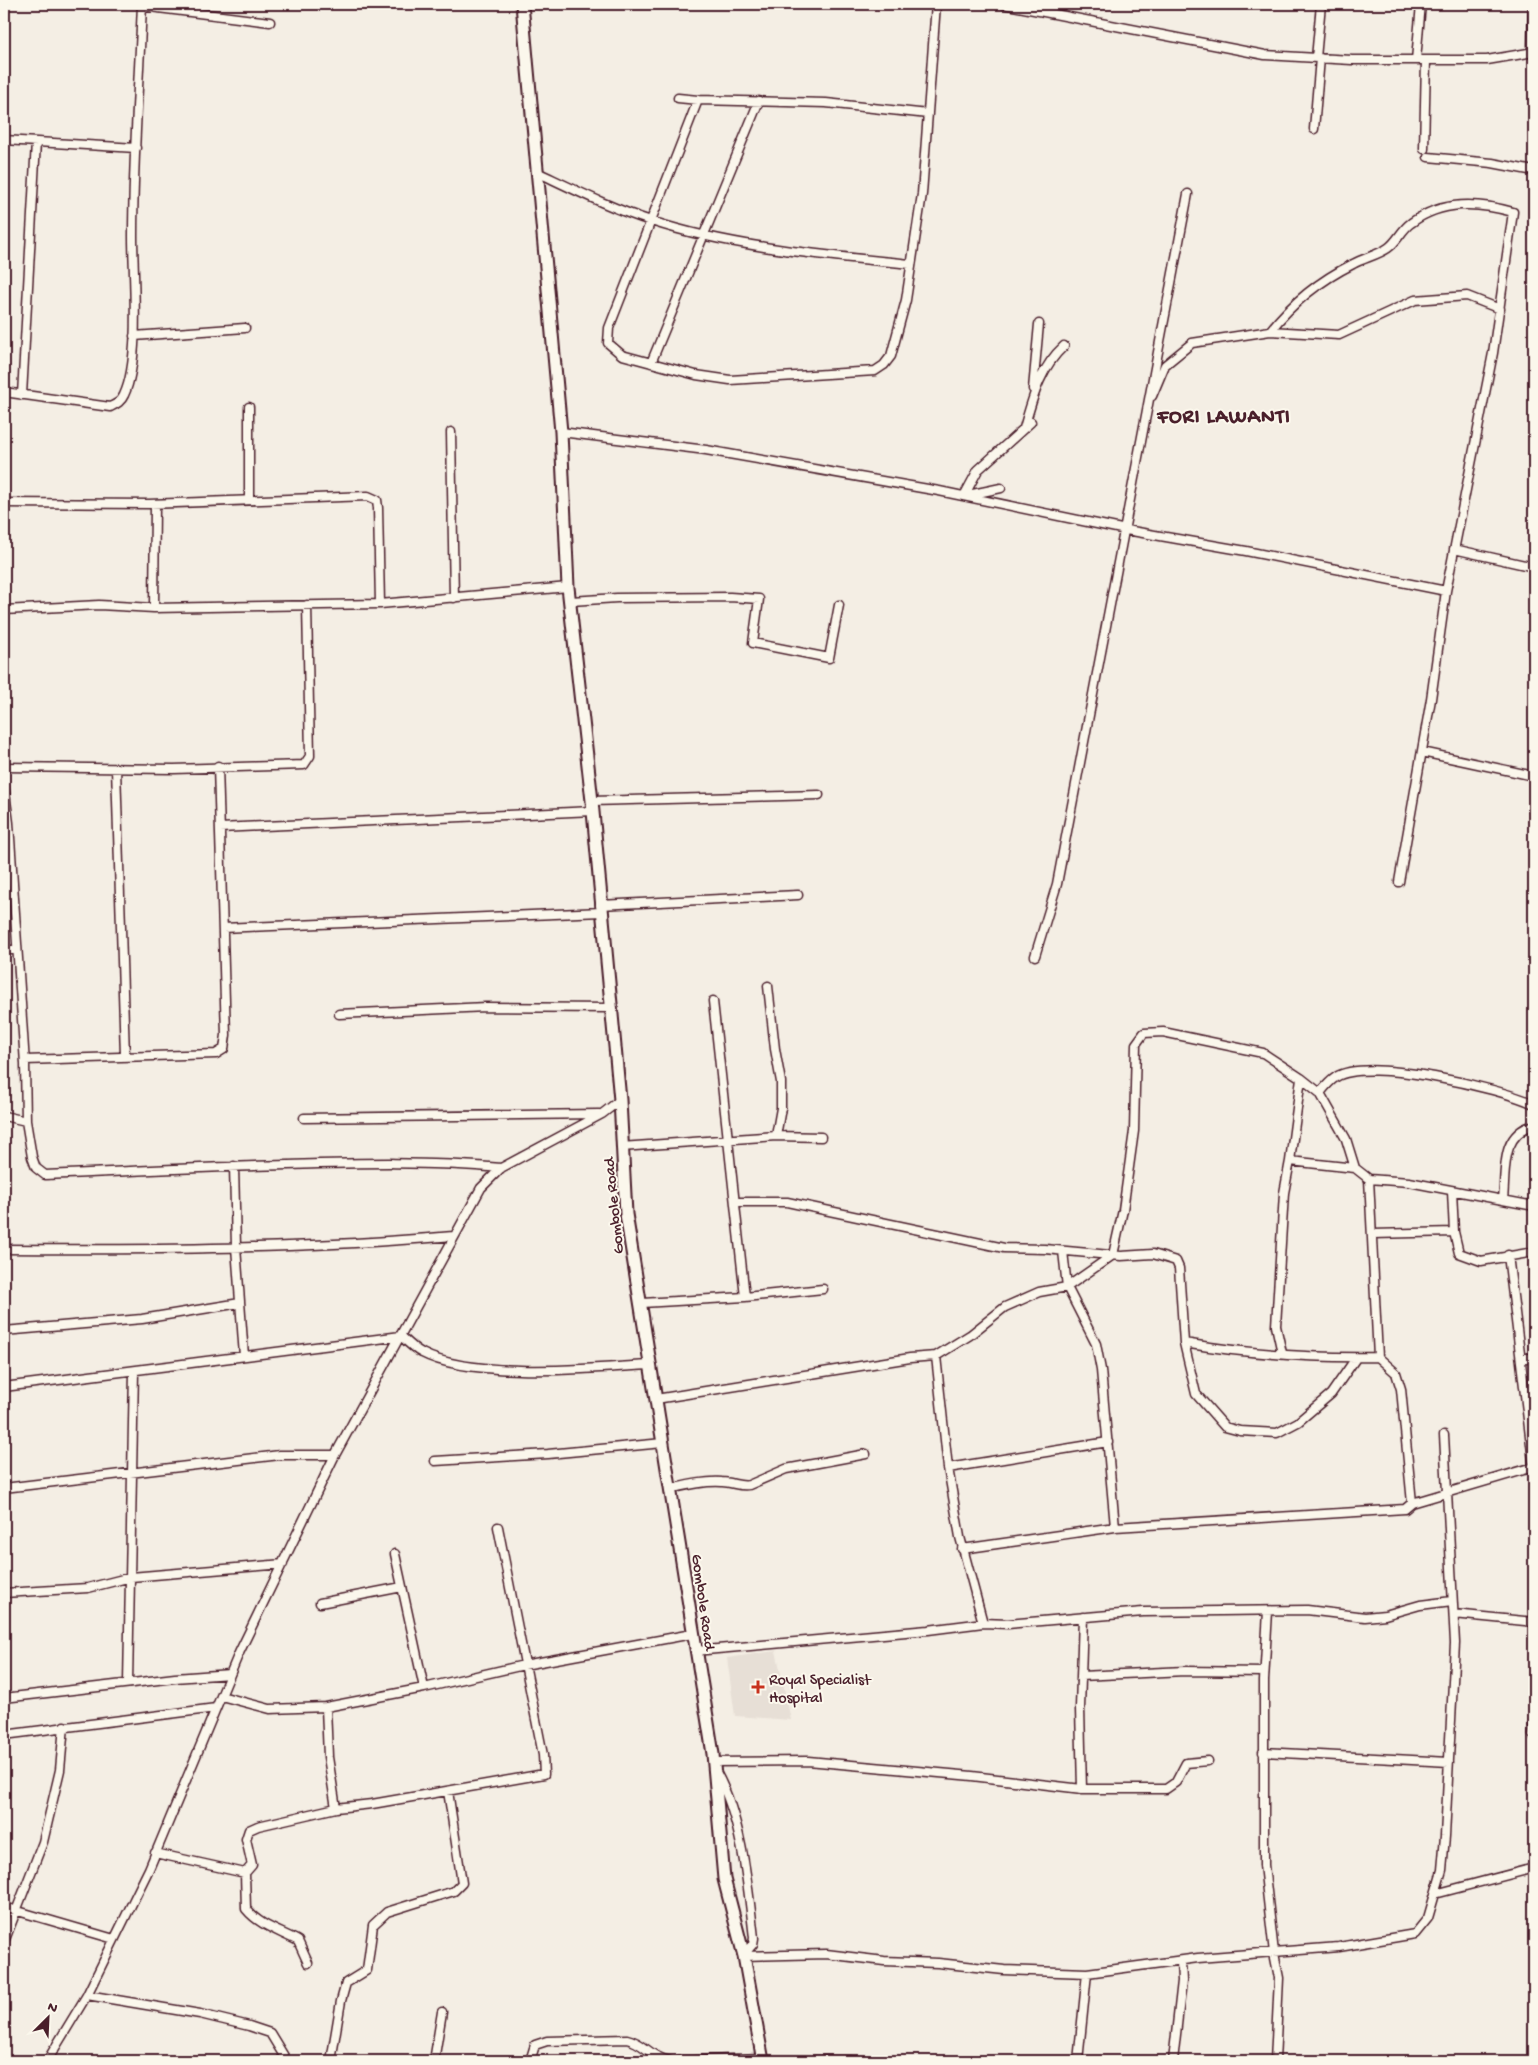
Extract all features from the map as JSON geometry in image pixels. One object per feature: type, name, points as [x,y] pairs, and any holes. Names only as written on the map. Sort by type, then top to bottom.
[{"type":"street","name":"Gombole Road","points":[[522,4],[539,173],[550,321],[561,432],[568,587],[571,601],[612,1008],[620,1100],[626,1214],[642,1303],[649,1365],[714,1765],[724,1880],[744,1956],[763,2060]]},
{"type":"street","points":[[698,100],[609,328],[608,343],[622,354],[696,375],[730,380],[874,371],[884,365],[893,349],[906,300],[922,194],[936,4]]},
{"type":"street","points":[[1003,4],[1265,55],[1416,60],[1487,60],[1533,53],[1533,4]]},
{"type":"street","points":[[1314,129],[1321,4]]},
{"type":"street","points":[[1416,60],[1421,4]]},
{"type":"street","points":[[4,392],[110,407],[118,404],[124,395],[131,366],[134,336],[133,234],[142,5],[270,22]]},
{"type":"street","points":[[1424,149],[1426,60]]},
{"type":"street","points":[[678,98],[826,103],[928,114]]},
{"type":"street","points":[[651,362],[759,101]]},
{"type":"street","points":[[4,140],[136,148]]},
{"type":"street","points":[[22,395],[36,142]]},
{"type":"street","points":[[1428,157],[1492,163],[1534,171]]},
{"type":"street","points":[[539,173],[650,221],[704,236],[817,254],[910,264]]},
{"type":"street","points":[[1035,956],[1056,884],[1126,530],[1146,409],[1188,194]]},
{"type":"street","points":[[1270,331],[1283,315],[1304,295],[1352,264],[1389,248],[1409,223],[1425,214],[1459,204],[1489,205],[1513,212],[1493,353],[1446,591],[1400,882]]},
{"type":"street","points":[[1146,409],[1165,365],[1192,343],[1270,331],[1339,335],[1415,300],[1467,296],[1500,309]]},
{"type":"street","points":[[1032,398],[1039,324]]},
{"type":"street","points":[[134,336],[246,328]]},
{"type":"street","points":[[1024,428],[1032,398],[1042,374],[1051,358],[1064,346]]},
{"type":"street","points":[[248,407],[249,500]]},
{"type":"street","points":[[964,496],[978,470],[1031,422]]},
{"type":"street","points":[[451,432],[454,598]]},
{"type":"street","points":[[561,432],[706,450],[964,496],[1126,530],[1246,551],[1446,591]]},
{"type":"street","points":[[964,496],[1001,488]]},
{"type":"street","points":[[4,503],[155,504],[368,496],[376,500],[380,604]]},
{"type":"street","points":[[154,608],[155,504]]},
{"type":"street","points":[[1454,549],[1534,567]]},
{"type":"street","points":[[4,610],[99,606],[154,608],[380,604],[568,587]]},
{"type":"street","points":[[571,601],[617,598],[730,597],[759,599],[753,643],[829,658],[839,605]]},
{"type":"street","points":[[4,767],[116,768],[304,765],[310,756],[307,604]]},
{"type":"street","points":[[1422,752],[1534,776]]},
{"type":"street","points":[[25,1060],[216,1054],[224,1049],[226,1035],[218,766]]},
{"type":"street","points":[[116,768],[125,1056]]},
{"type":"street","points":[[4,785],[25,1060],[26,1121],[32,1157],[36,1168],[45,1175],[234,1166],[376,1162],[455,1164],[501,1168]]},
{"type":"street","points":[[220,828],[592,806],[819,795]]},
{"type":"street","points":[[223,928],[601,909],[798,895]]},
{"type":"street","points":[[4,950],[17,950]]},
{"type":"street","points":[[768,986],[775,1050],[781,1082],[781,1108],[776,1136]]},
{"type":"street","points":[[713,1001],[745,1297]]},
{"type":"street","points":[[339,1014],[486,1007],[612,1008]]},
{"type":"street","points":[[656,1399],[910,1358],[936,1356],[970,1335],[1012,1303],[1039,1292],[1067,1287],[1113,1255],[1123,1210],[1134,1132],[1136,1044],[1144,1034],[1163,1032],[1202,1042],[1263,1053],[1301,1078],[1320,1094],[1346,1140],[1355,1168]]},
{"type":"street","points":[[1320,1094],[1336,1077],[1351,1072],[1390,1070],[1502,1093],[1534,1104]]},
{"type":"street","points":[[1282,1353],[1276,1326],[1284,1193],[1301,1078]]},
{"type":"street","points":[[47,2061],[87,1995],[155,1853],[230,1674],[335,1455],[453,1236],[481,1188],[501,1168],[602,1114],[620,1100]]},
{"type":"street","points":[[304,1118],[602,1114]]},
{"type":"street","points":[[4,1116],[26,1121]]},
{"type":"street","points":[[1503,1200],[1512,1137],[1523,1128],[1534,1125]]},
{"type":"street","points":[[621,1147],[776,1136],[821,1138]]},
{"type":"street","points":[[1290,1161],[1355,1168],[1369,1179],[1409,1182],[1534,1206]]},
{"type":"street","points":[[234,1166],[236,1247],[244,1356]]},
{"type":"street","points":[[1369,1179],[1378,1357]]},
{"type":"street","points":[[1452,1191],[1454,1232],[1459,1253],[1481,1261],[1534,1252]]},
{"type":"street","points":[[736,1202],[787,1202],[1004,1248],[1113,1255],[1153,1254],[1176,1261],[1179,1268],[1184,1343],[1196,1394],[1225,1427],[1240,1431],[1276,1432],[1298,1422],[1331,1394],[1356,1358]]},
{"type":"street","points":[[1373,1234],[1454,1232]]},
{"type":"street","points":[[4,1249],[139,1250],[453,1236]]},
{"type":"street","points":[[1063,1251],[1067,1287],[1096,1344],[1101,1370],[1115,1527]]},
{"type":"street","points":[[962,1550],[1115,1527],[1406,1509],[1412,1503],[1446,1495],[1534,1468],[1508,1255]]},
{"type":"street","points":[[642,1303],[745,1297],[823,1288]]},
{"type":"street","points":[[4,1331],[142,1319],[240,1303]]},
{"type":"street","points":[[4,1387],[400,1336],[420,1353],[467,1367],[591,1369],[649,1365]]},
{"type":"street","points":[[1184,1343],[1220,1349],[1282,1353],[1315,1358],[1378,1357],[1396,1373],[1401,1388],[1412,1503]]},
{"type":"street","points":[[936,1356],[948,1468],[962,1550],[983,1624]]},
{"type":"street","points":[[1521,1358],[1534,1358]]},
{"type":"street","points":[[128,1683],[134,1371]]},
{"type":"street","points":[[744,1956],[826,1954],[884,1961],[938,1963],[1004,1970],[1087,1973],[1181,1961],[1339,1947],[1416,1934],[1428,1918],[1442,1870],[1445,1836],[1455,1643],[1444,1435]]},
{"type":"street","points":[[948,1468],[1108,1442]]},
{"type":"street","points":[[435,1461],[548,1454],[663,1443]]},
{"type":"street","points":[[670,1489],[703,1482],[750,1485],[786,1469],[866,1454]]},
{"type":"street","points":[[4,1488],[132,1471],[280,1455],[335,1455]]},
{"type":"street","points":[[308,1963],[298,1940],[281,1934],[260,1922],[246,1909],[246,1873],[252,1865],[246,1839],[249,1830],[336,1808],[544,1774],[543,1755],[498,1526]]},
{"type":"street","points":[[395,1554],[424,1688]]},
{"type":"street","points":[[4,1593],[88,1588],[131,1577],[283,1564]]},
{"type":"street","points":[[320,1603],[402,1587]]},
{"type":"street","points":[[695,1651],[983,1624],[1144,1612],[1307,1610],[1365,1617],[1385,1615],[1420,1605],[1452,1601]]},
{"type":"street","points":[[1268,1611],[1264,1672],[1264,1865],[1274,1953],[1279,1978],[1275,2061]]},
{"type":"street","points":[[1454,1614],[1534,1622]]},
{"type":"street","points":[[1082,1789],[1081,1676],[1083,1617]]},
{"type":"street","points":[[221,1696],[270,1709],[326,1707],[424,1688],[524,1665],[692,1634]]},
{"type":"street","points":[[1081,1676],[1185,1671],[1264,1672]]},
{"type":"street","points":[[4,1698],[128,1683],[230,1674]]},
{"type":"street","points":[[326,1707],[328,1757],[336,1808]]},
{"type":"street","points":[[4,1735],[216,1708]]},
{"type":"street","points":[[1534,1721],[1534,1736]]},
{"type":"street","points":[[4,1942],[44,1842],[60,1770],[64,1726]]},
{"type":"street","points":[[1263,1752],[1449,1762]]},
{"type":"street","points":[[744,1956],[753,1944],[754,1938],[740,1842],[726,1790],[714,1765],[808,1761],[972,1776],[1082,1789],[1166,1789],[1176,1782],[1186,1764],[1208,1761]]},
{"type":"street","points":[[332,2061],[341,2001],[346,1983],[367,1970],[373,1925],[387,1912],[454,1891],[462,1883],[448,1791]]},
{"type":"street","points":[[155,1853],[246,1873]]},
{"type":"street","points":[[1435,1894],[1534,1868]]},
{"type":"street","points":[[4,1907],[114,1939]]},
{"type":"street","points":[[1173,2061],[1182,1981],[1181,1961]]},
{"type":"street","points":[[1078,2061],[1087,1973]]},
{"type":"street","points":[[87,1995],[200,2014],[249,2026],[270,2033],[287,2061]]},
{"type":"street","points":[[434,2061],[442,2012]]},
{"type":"street","points":[[530,2061],[535,2045],[547,2041],[627,2039],[636,2041],[651,2055],[670,2061]]},
{"type":"street","points":[[678,2061],[884,2061]]},
{"type":"shaded area","name":"Royal Specialist Hospital","points":[[776,1651],[791,1720],[735,1716],[727,1658]]},
{"type":"place","name":"Royal Specialist Hospital","points":[[758,1687]]},
{"type":"district","name":"FORI LAWANTI","points":[[1224,415]]}]
